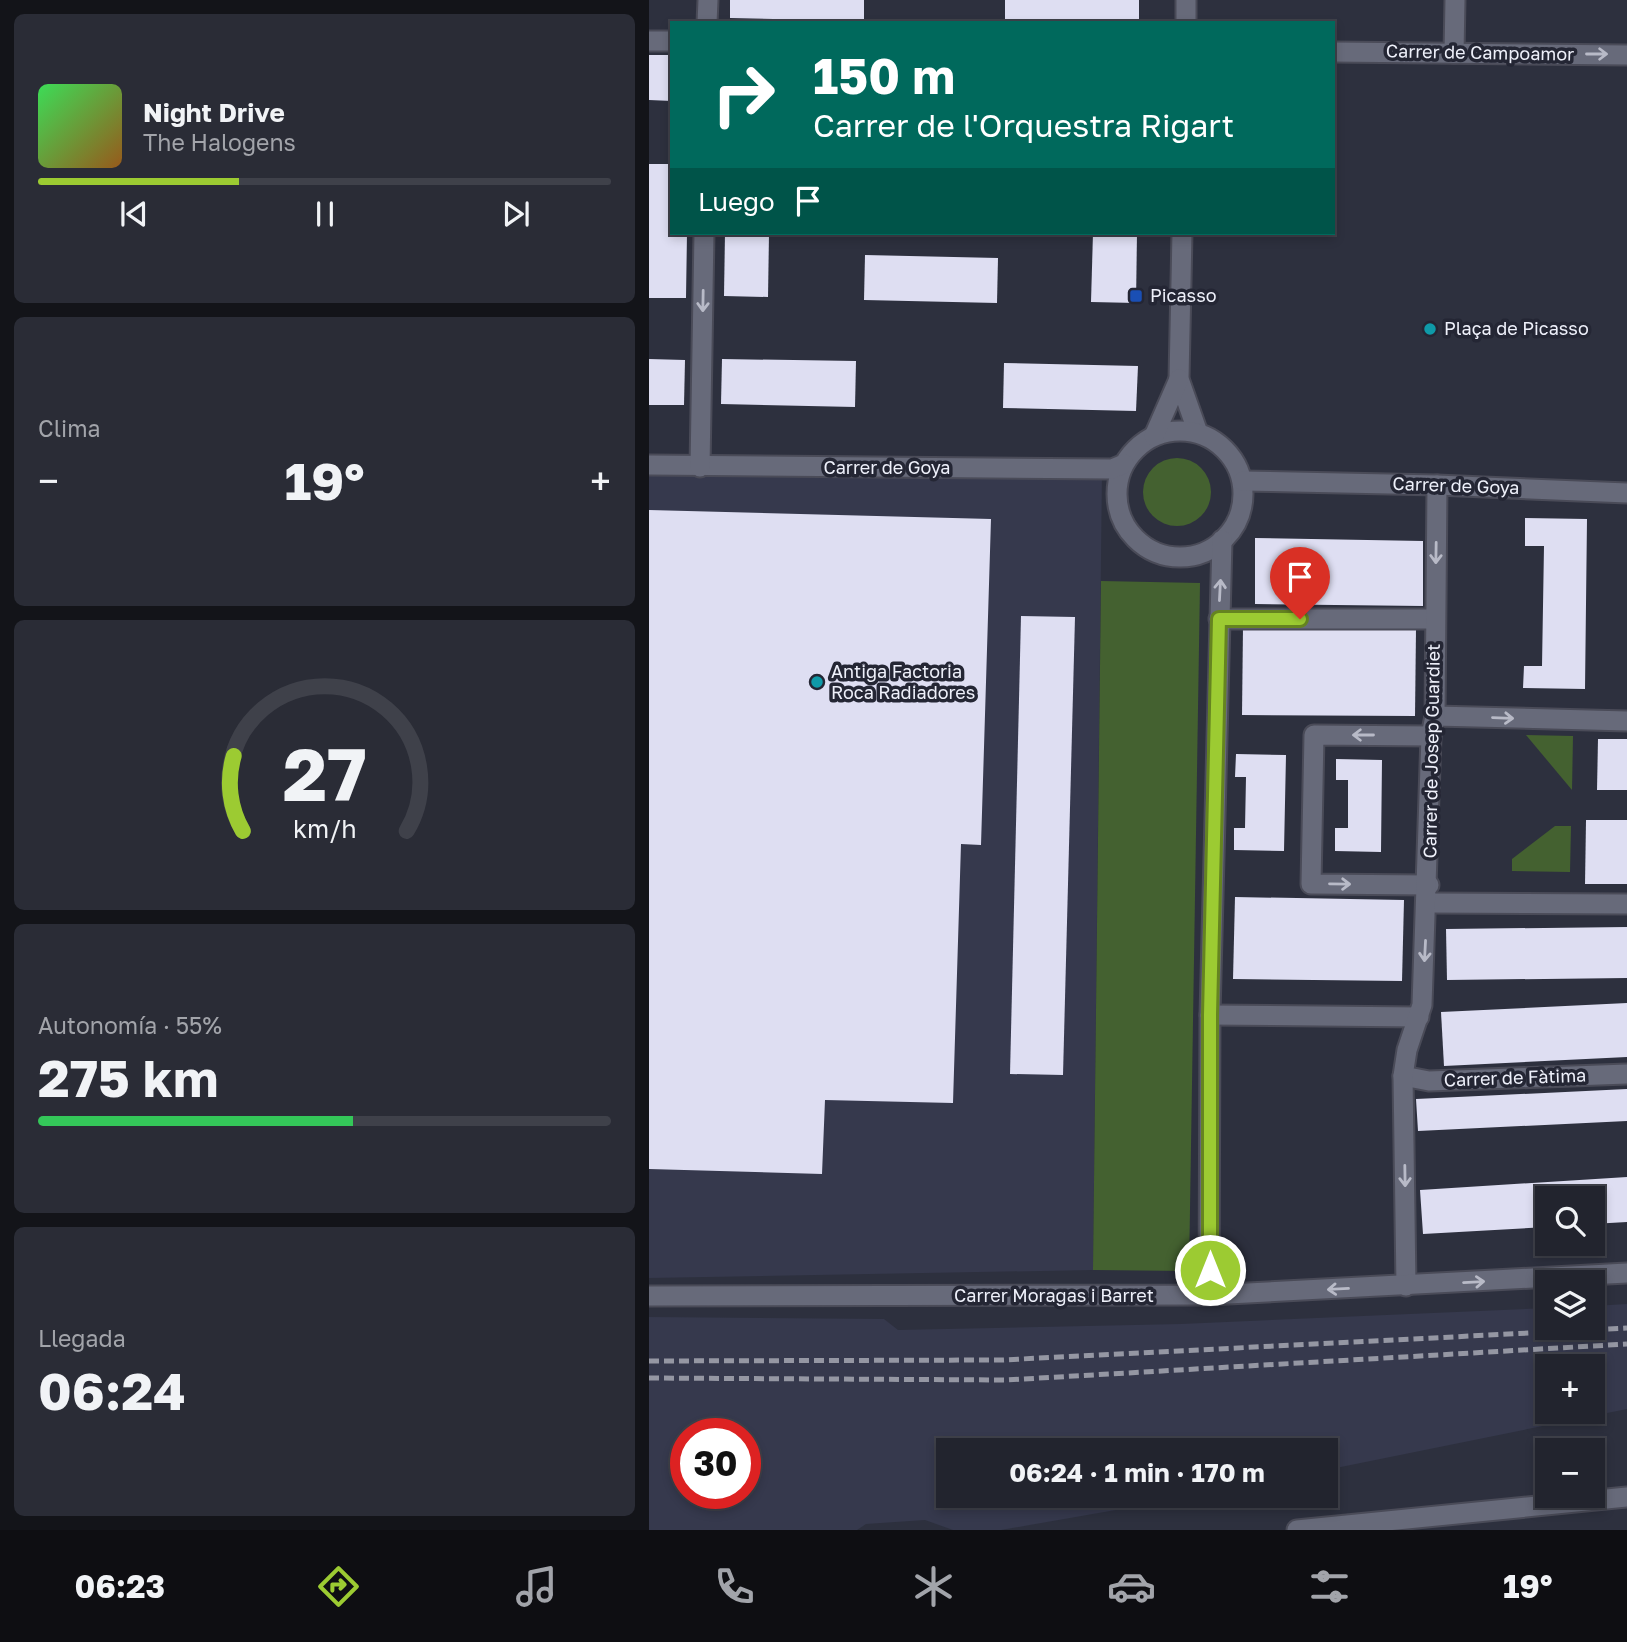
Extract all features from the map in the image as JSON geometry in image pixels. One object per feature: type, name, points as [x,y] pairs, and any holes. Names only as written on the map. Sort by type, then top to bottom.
[{"type":"street","points":[[707,21],[708,0]]},
{"type":"street","points":[[1186,0],[1186,21]]},
{"type":"street","points":[[1454,53],[1455,0]]},
{"type":"street","points":[[649,41],[670,41]]},
{"type":"street","name":"Carrer de Campoamor","points":[[1335,52],[1627,55]]},
{"type":"street","points":[[700,467],[704,235]]},
{"type":"street","points":[[1182,235],[1179,379],[1198,433]]},
{"type":"street","points":[[1154,436],[1179,379]]},
{"type":"street","points":[[1176,430],[1198,433],[1222,446],[1231,456],[1243,481],[1243,500],[1237,522],[1210,551],[1175,558],[1154,552],[1135,540],[1126,528],[1117,507],[1117,485],[1124,464],[1135,448],[1154,436],[1176,430]]},
{"type":"street","name":"Carrer de Goya","points":[[649,465],[1112,470],[1124,464]]},
{"type":"street","name":"Carrer de Goya","points":[[1243,481],[1627,493]]},
{"type":"street","name":"Carrer de Josep Guardiet","points":[[1406,1286],[1403,1076],[1407,1050],[1422,1005],[1433,726],[1437,485]]},
{"type":"street","points":[[1210,1295],[1210,1015],[1222,540]]},
{"type":"street","points":[[1219,619],[1435,619]]},
{"type":"street","points":[[1627,722],[1433,726],[1314,735],[1311,884],[1428,894],[1627,904]]},
{"type":"street","points":[[1210,1015],[1419,1017]]},
{"type":"street","name":"Carrer de Fàtima","points":[[1403,1076],[1429,1081],[1627,1074]]},
{"type":"street","name":"Carrer Moragas i Barret","points":[[649,1296],[1210,1295],[1627,1273]]},
{"type":"street","points":[[1297,1530],[1627,1497]]},
{"type":"shaded area","points":[[649,465],[1102,469],[1093,1270],[649,1278]]},
{"type":"shaded area","points":[[1627,1304],[1627,1409],[1605,1413],[1605,1354],[1535,1354],[1535,1424],[1553,1424],[1338,1468],[1338,1438],[936,1438],[936,1508],[1127,1508],[1001,1530],[953,1530],[925,1520],[866,1524],[857,1530],[649,1530],[649,1317],[884,1319],[898,1330],[1181,1324],[1535,1309],[1535,1340],[1605,1340],[1605,1305]]},
{"type":"green space","points":[[1184,458],[1205,473],[1211,485],[1209,505],[1201,516],[1184,526],[1170,526],[1153,516],[1145,505],[1143,485],[1153,468],[1164,460]]},
{"type":"green space","points":[[1101,581],[1200,583],[1189,1271],[1093,1270]]},
{"type":"green space","points":[[1526,735],[1573,736],[1572,790]]},
{"type":"green space","points":[[1555,826],[1571,826],[1570,872],[1512,871],[1512,859]]},
{"type":"building","points":[[730,0],[864,0],[864,21],[730,18]]},
{"type":"building","points":[[1005,0],[1139,0],[1139,21],[1005,21]]},
{"type":"building","points":[[649,55],[670,55],[670,101],[649,100]]},
{"type":"building","points":[[649,164],[670,164],[670,235],[687,235],[686,298],[649,298]]},
{"type":"building","points":[[725,235],[769,235],[768,297],[724,296]]},
{"type":"building","points":[[1093,235],[1137,235],[1136,303],[1091,302]]},
{"type":"building","points":[[865,255],[998,258],[997,303],[864,300]]},
{"type":"building","points":[[649,359],[685,360],[684,405],[649,405]]},
{"type":"building","points":[[722,359],[856,361],[855,407],[721,404]]},
{"type":"building","points":[[1004,363],[1138,366],[1136,411],[1003,408]]},
{"type":"building","name":"Antiga Factoria Roca Radiadores","points":[[649,510],[991,519],[981,845],[961,844],[953,1103],[825,1100],[822,1174],[649,1169]]},
{"type":"building","points":[[1525,518],[1587,519],[1585,689],[1523,688],[1524,666],[1542,666],[1544,546],[1525,546]]},
{"type":"building","points":[[1255,538],[1423,541],[1423,606],[1255,604]]},
{"type":"building","points":[[1021,616],[1075,617],[1063,1075],[1010,1074]]},
{"type":"building","points":[[1243,627],[1416,629],[1415,716],[1242,715]]},
{"type":"building","points":[[1598,739],[1627,739],[1627,790],[1597,790]]},
{"type":"building","points":[[1236,754],[1286,755],[1284,851],[1234,850],[1234,828],[1245,828],[1246,777],[1235,777]]},
{"type":"building","points":[[1336,759],[1382,760],[1381,852],[1335,851],[1335,828],[1348,828],[1348,780],[1336,780]]},
{"type":"building","points":[[1586,820],[1627,820],[1627,884],[1585,884]]},
{"type":"building","points":[[1235,897],[1404,900],[1402,981],[1233,979]]},
{"type":"building","points":[[1627,927],[1627,978],[1447,980],[1446,929]]},
{"type":"building","points":[[1627,1003],[1627,1057],[1444,1066],[1441,1012]]},
{"type":"building","points":[[1627,1089],[1627,1121],[1418,1131],[1416,1099]]},
{"type":"building","points":[[1627,1177],[1627,1222],[1605,1223],[1605,1186],[1535,1186],[1535,1228],[1423,1234],[1420,1190]]},
{"type":"railway","points":[[649,1361],[1002,1360],[1627,1328]]},
{"type":"railway","points":[[649,1378],[1006,1380],[1627,1344]]},
{"type":"place","name":"Picasso","points":[[1136,296]]},
{"type":"place","name":"Plaça de Picasso","points":[[1430,329]]},
{"type":"place","name":"Antiga Factoria Roca Radiadores","points":[[817,682]]},
{"type":"route","points":[[1210,1270],[1210,1015],[1219,619],[1300,619]]}]
